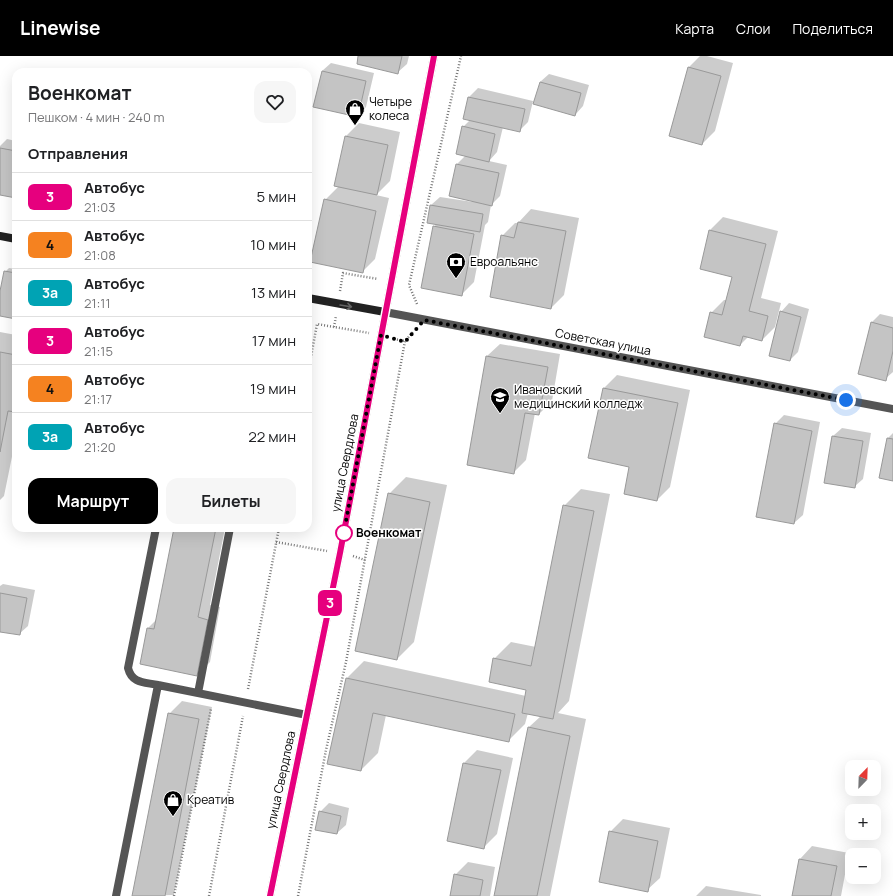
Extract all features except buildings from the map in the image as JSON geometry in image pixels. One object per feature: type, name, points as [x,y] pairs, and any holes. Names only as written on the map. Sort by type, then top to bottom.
[{"type":"main road","name":"улица Свердлова","points":[[270,896],[340,553],[434,56]]},
{"type":"main road","points":[[0,236],[12,238]]},
{"type":"main road","name":"Советская улица","points":[[312,299],[385,312]]},
{"type":"street","name":"Советская улица","points":[[385,312],[893,409]]},
{"type":"street","points":[[155,532],[128,668],[130,675],[136,680],[158,685],[307,715]]},
{"type":"street","points":[[198,693],[229,532]]},
{"type":"street","points":[[116,896],[158,685]]},
{"type":"path","points":[[298,896],[326,750],[346,662],[405,342],[424,320],[409,285],[461,56]]},
{"type":"path","points":[[338,304],[344,273],[409,285]]},
{"type":"path","points":[[312,351],[317,324],[381,335],[405,342]]},
{"type":"path","points":[[276,542],[340,553],[365,560]]},
{"type":"path","points":[[174,896],[214,696]]},
{"type":"bus line","name":"3","points":[[270,896],[340,553],[434,56]]},
{"type":"place","name":"Четыре колеса","points":[[355,126]]},
{"type":"place","name":"Евроальянс","points":[[456,279]]},
{"type":"place","name":"Ивановский медицинский колледж","points":[[500,414]]},
{"type":"place","name":"Военкомат","points":[[344,533]]},
{"type":"place","name":"Креатив","points":[[173,817]]},
{"type":"route","points":[[344,533],[343,537],[381,335],[405,342],[424,320],[846,400]]}]
